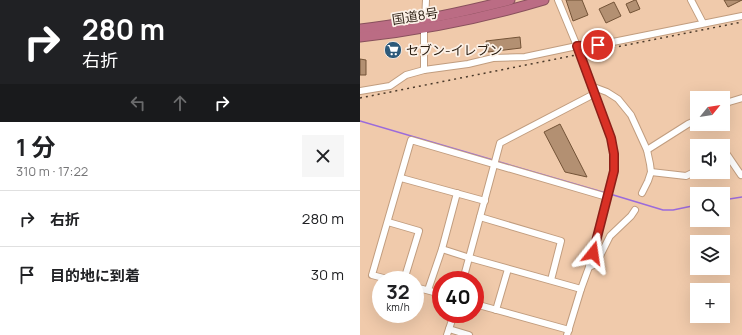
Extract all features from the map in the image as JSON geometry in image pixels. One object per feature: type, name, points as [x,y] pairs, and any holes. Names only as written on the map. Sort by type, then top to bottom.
[{"type":"highway","name":"国道8号","points":[[360,37],[425,24],[510,0]]},
{"type":"highway","name":"国道8号","points":[[360,29],[473,19],[544,0]]},
{"type":"street","points":[[424,70],[426,0]]},
{"type":"street","points":[[484,307],[568,333],[589,267],[608,197],[614,171],[614,154],[611,138],[577,46],[558,0]]},
{"type":"street","points":[[691,0],[703,23]]},
{"type":"street","points":[[360,91],[390,86],[406,75],[424,70],[468,64],[493,58],[525,56],[577,46],[598,45],[742,16]]},
{"type":"street","points":[[591,86],[607,92],[618,99],[631,114],[647,150],[651,172],[642,193]]},
{"type":"street","points":[[466,271],[500,143],[594,94]]},
{"type":"street","points":[[730,102],[742,98]]},
{"type":"street","points":[[647,150],[690,123]]},
{"type":"street","points":[[373,271],[411,140],[608,197]]},
{"type":"street","points":[[730,159],[741,175],[742,174]]},
{"type":"street","points":[[651,172],[686,176],[690,174]]},
{"type":"street","points":[[401,178],[485,201]]},
{"type":"street","points":[[428,290],[442,249],[457,193]]},
{"type":"street","points":[[589,267],[596,264],[610,236],[632,216],[635,210]]},
{"type":"street","points":[[480,217],[561,241],[551,280]]},
{"type":"street","points":[[388,222],[418,231],[407,271]]},
{"type":"street","points":[[442,249],[581,289]]},
{"type":"street","points":[[496,310],[508,269]]},
{"type":"street","points":[[424,289],[432,291]]},
{"type":"street","points":[[448,332],[469,335]]},
{"type":"building","points":[[566,0],[582,0],[588,15],[573,21]]},
{"type":"building","points":[[635,0],[640,9],[630,13],[626,4]]},
{"type":"building","points":[[724,0],[742,0],[728,7]]},
{"type":"building","points":[[614,2],[621,16],[606,23],[599,9]]},
{"type":"building","points":[[520,37],[521,48],[488,52],[486,41]]},
{"type":"building","points":[[360,59],[366,60],[366,75],[360,75]]},
{"type":"building","points":[[560,124],[587,177],[565,172],[544,132]]},
{"type":"waterway","points":[[360,121],[493,160]]},
{"type":"waterway","points":[[496,161],[606,193]]},
{"type":"waterway","points":[[610,194],[663,210],[673,210],[690,206]]},
{"type":"waterway","points":[[730,199],[742,197]]},
{"type":"railway","points":[[360,98],[742,22]]},
{"type":"place","name":"セブン-イレブン","points":[[393,50]]},
{"type":"route","points":[[593,253],[614,171],[614,154],[611,138],[577,46],[598,45]]}]
